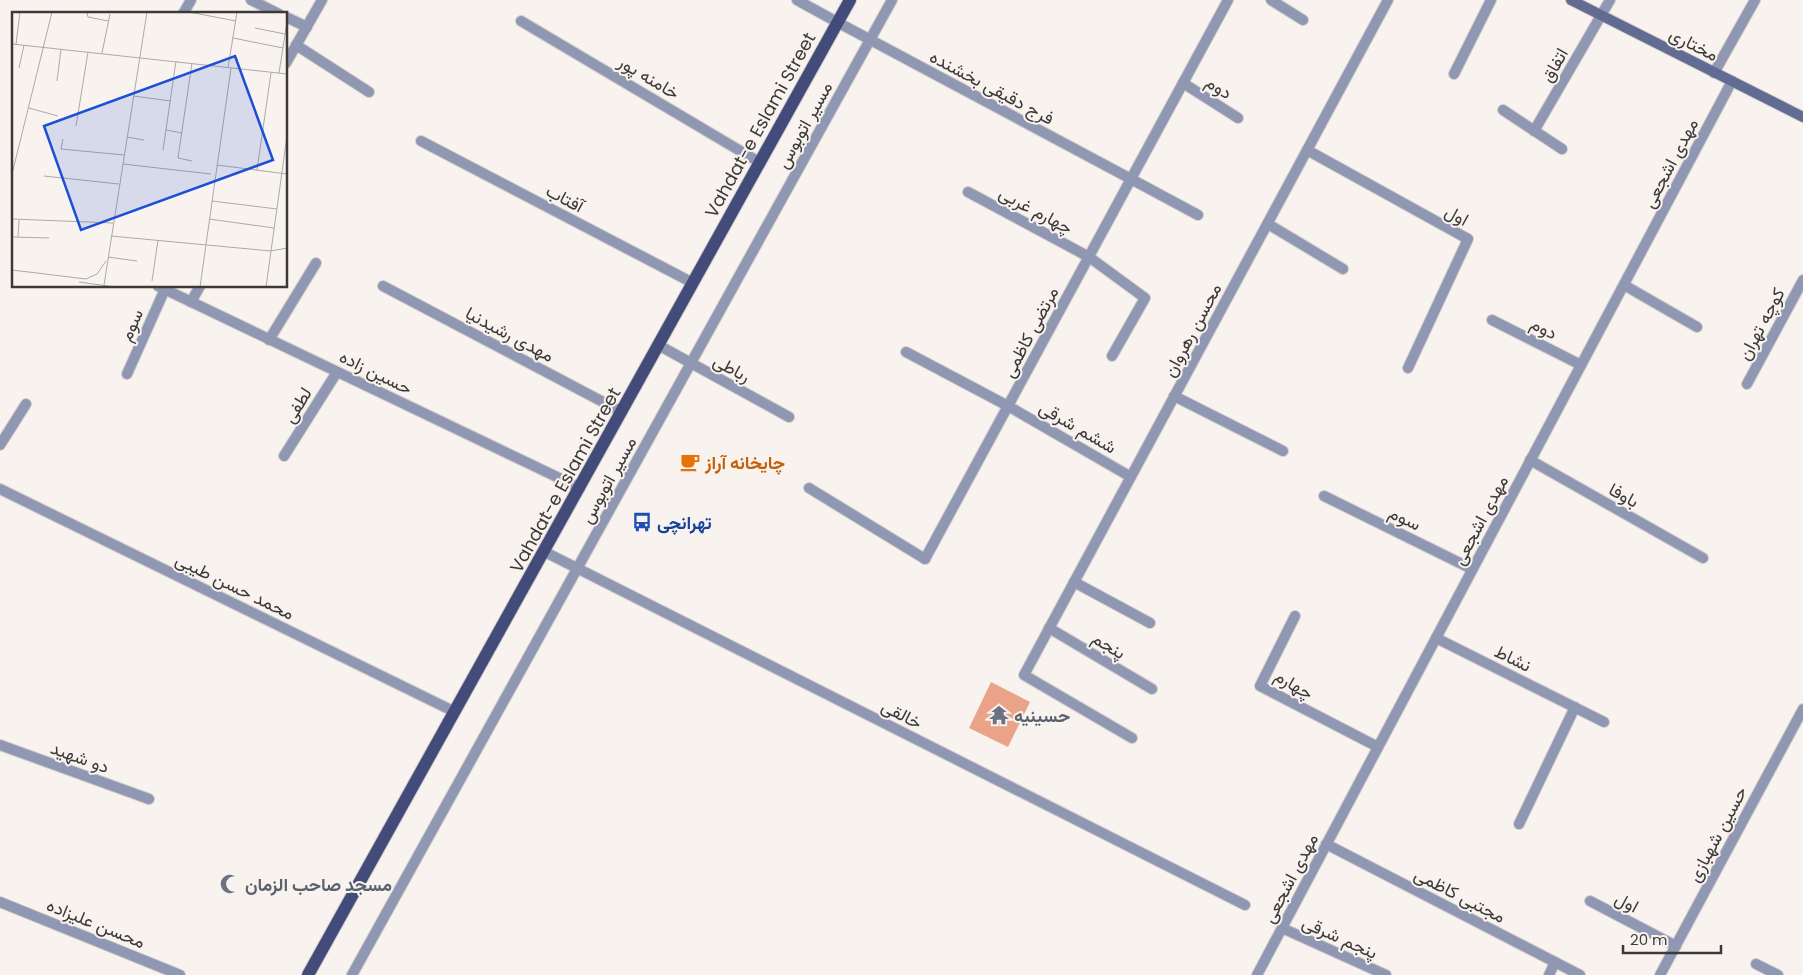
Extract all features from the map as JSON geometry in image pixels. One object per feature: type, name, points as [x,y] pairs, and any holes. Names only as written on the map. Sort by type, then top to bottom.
[{"type":"main road","name":"Vahdat-e Eslami Street","points":[[308,975],[660,346],[759,162],[850,0]]},
{"type":"main road","name":"مختاری","points":[[1571,0],[1803,117]]},
{"type":"street","points":[[184,12],[191,0]]},
{"type":"street","points":[[251,0],[275,12]]},
{"type":"street","points":[[288,59],[322,0]]},
{"type":"street","name":"فرج دقیقی بخشنده","points":[[797,0],[1198,215]]},
{"type":"street","name":"مسیر اتوبوس","points":[[352,975],[892,0]]},
{"type":"street","name":"مرتضی کاظمی","points":[[809,488],[925,559],[1228,0]]},
{"type":"street","points":[[1271,0],[1303,20]]},
{"type":"street","name":"محسن رهروان","points":[[1132,738],[1024,675],[1388,0]]},
{"type":"street","points":[[1454,74],[1491,0]]},
{"type":"street","name":"اتفاق","points":[[1534,131],[1610,0]]},
{"type":"street","points":[[1714,73],[1755,0]]},
{"type":"street","points":[[288,18],[307,27]]},
{"type":"street","name":"خامنه پور","points":[[521,21],[759,162]]},
{"type":"street","points":[[296,45],[369,92]]},
{"type":"street","name":"مهدی اشجعی","points":[[1257,975],[1732,81]]},
{"type":"street","name":"دوم","points":[[1183,83],[1238,118]]},
{"type":"street","points":[[1503,110],[1562,149]]},
{"type":"street","name":"آفتاب","points":[[421,141],[693,283]]},
{"type":"street","name":"اول","points":[[1307,150],[1468,239],[1408,368]]},
{"type":"street","name":"چهارم غربی","points":[[968,192],[1089,257],[1145,298],[1112,356]]},
{"type":"street","points":[[1268,224],[1343,269]]},
{"type":"street","points":[[269,340],[316,263]]},
{"type":"street","name":"کوچه تهران","points":[[1747,384],[1803,280]]},
{"type":"street","points":[[1624,285],[1698,327]]},
{"type":"street","name":"مهدی رشیدنیا","points":[[383,286],[622,412]]},
{"type":"street","name":"حسین زاده","points":[[161,288],[580,488]]},
{"type":"street","name":"سوم","points":[[127,374],[161,288]]},
{"type":"street","points":[[191,302],[199,288]]},
{"type":"street","name":"دوم","points":[[1492,320],[1581,365]]},
{"type":"street","name":"رباطی","points":[[660,346],[789,417]]},
{"type":"street","name":"ششم شرقی","points":[[906,352],[1008,406],[1131,477]]},
{"type":"street","name":"لطفی","points":[[284,456],[338,372]]},
{"type":"street","points":[[1174,396],[1283,451]]},
{"type":"street","points":[[0,445],[26,404]]},
{"type":"street","name":"باوفا","points":[[1530,460],[1703,558]]},
{"type":"street","name":"محمد حسن طیبی","points":[[0,489],[455,712]]},
{"type":"street","name":"سوم","points":[[1324,496],[1472,569]]},
{"type":"street","name":"خالقی","points":[[545,552],[1245,905]]},
{"type":"street","points":[[1074,582],[1150,623]]},
{"type":"street","name":"چهارم","points":[[1295,616],[1260,686],[1378,747]]},
{"type":"street","name":"پنجم","points":[[1049,628],[1152,689]]},
{"type":"street","name":"نشاط","points":[[1436,638],[1604,722]]},
{"type":"street","points":[[1519,824],[1575,707]]},
{"type":"street","name":"حسین شهبازی","points":[[1660,975],[1803,709]]},
{"type":"street","name":"دو شهید","points":[[0,745],[148,799]]},
{"type":"street","name":"مجتبی کاظمی","points":[[1326,844],[1580,975]]},
{"type":"street","name":"اول","points":[[1590,901],[1676,946]]},
{"type":"street","name":"محسن علیزاده","points":[[0,902],[180,975]]},
{"type":"street","name":"پنجم شرقی","points":[[1282,928],[1386,975]]},
{"type":"street","points":[[1549,975],[1555,962]]},
{"type":"street","points":[[1756,964],[1778,975]]},
{"type":"building","name":"حسینیه","points":[[991,682],[1030,702],[1008,747],[969,728]]},
{"type":"place","name":"چایخانه آراز","points":[[690,462]]},
{"type":"place","name":"تهرانچی","points":[[642,522]]},
{"type":"place","name":"حسینیه","points":[[999,715]]},
{"type":"place","name":"مسجد صاحب الزمان","points":[[230,884]]}]
